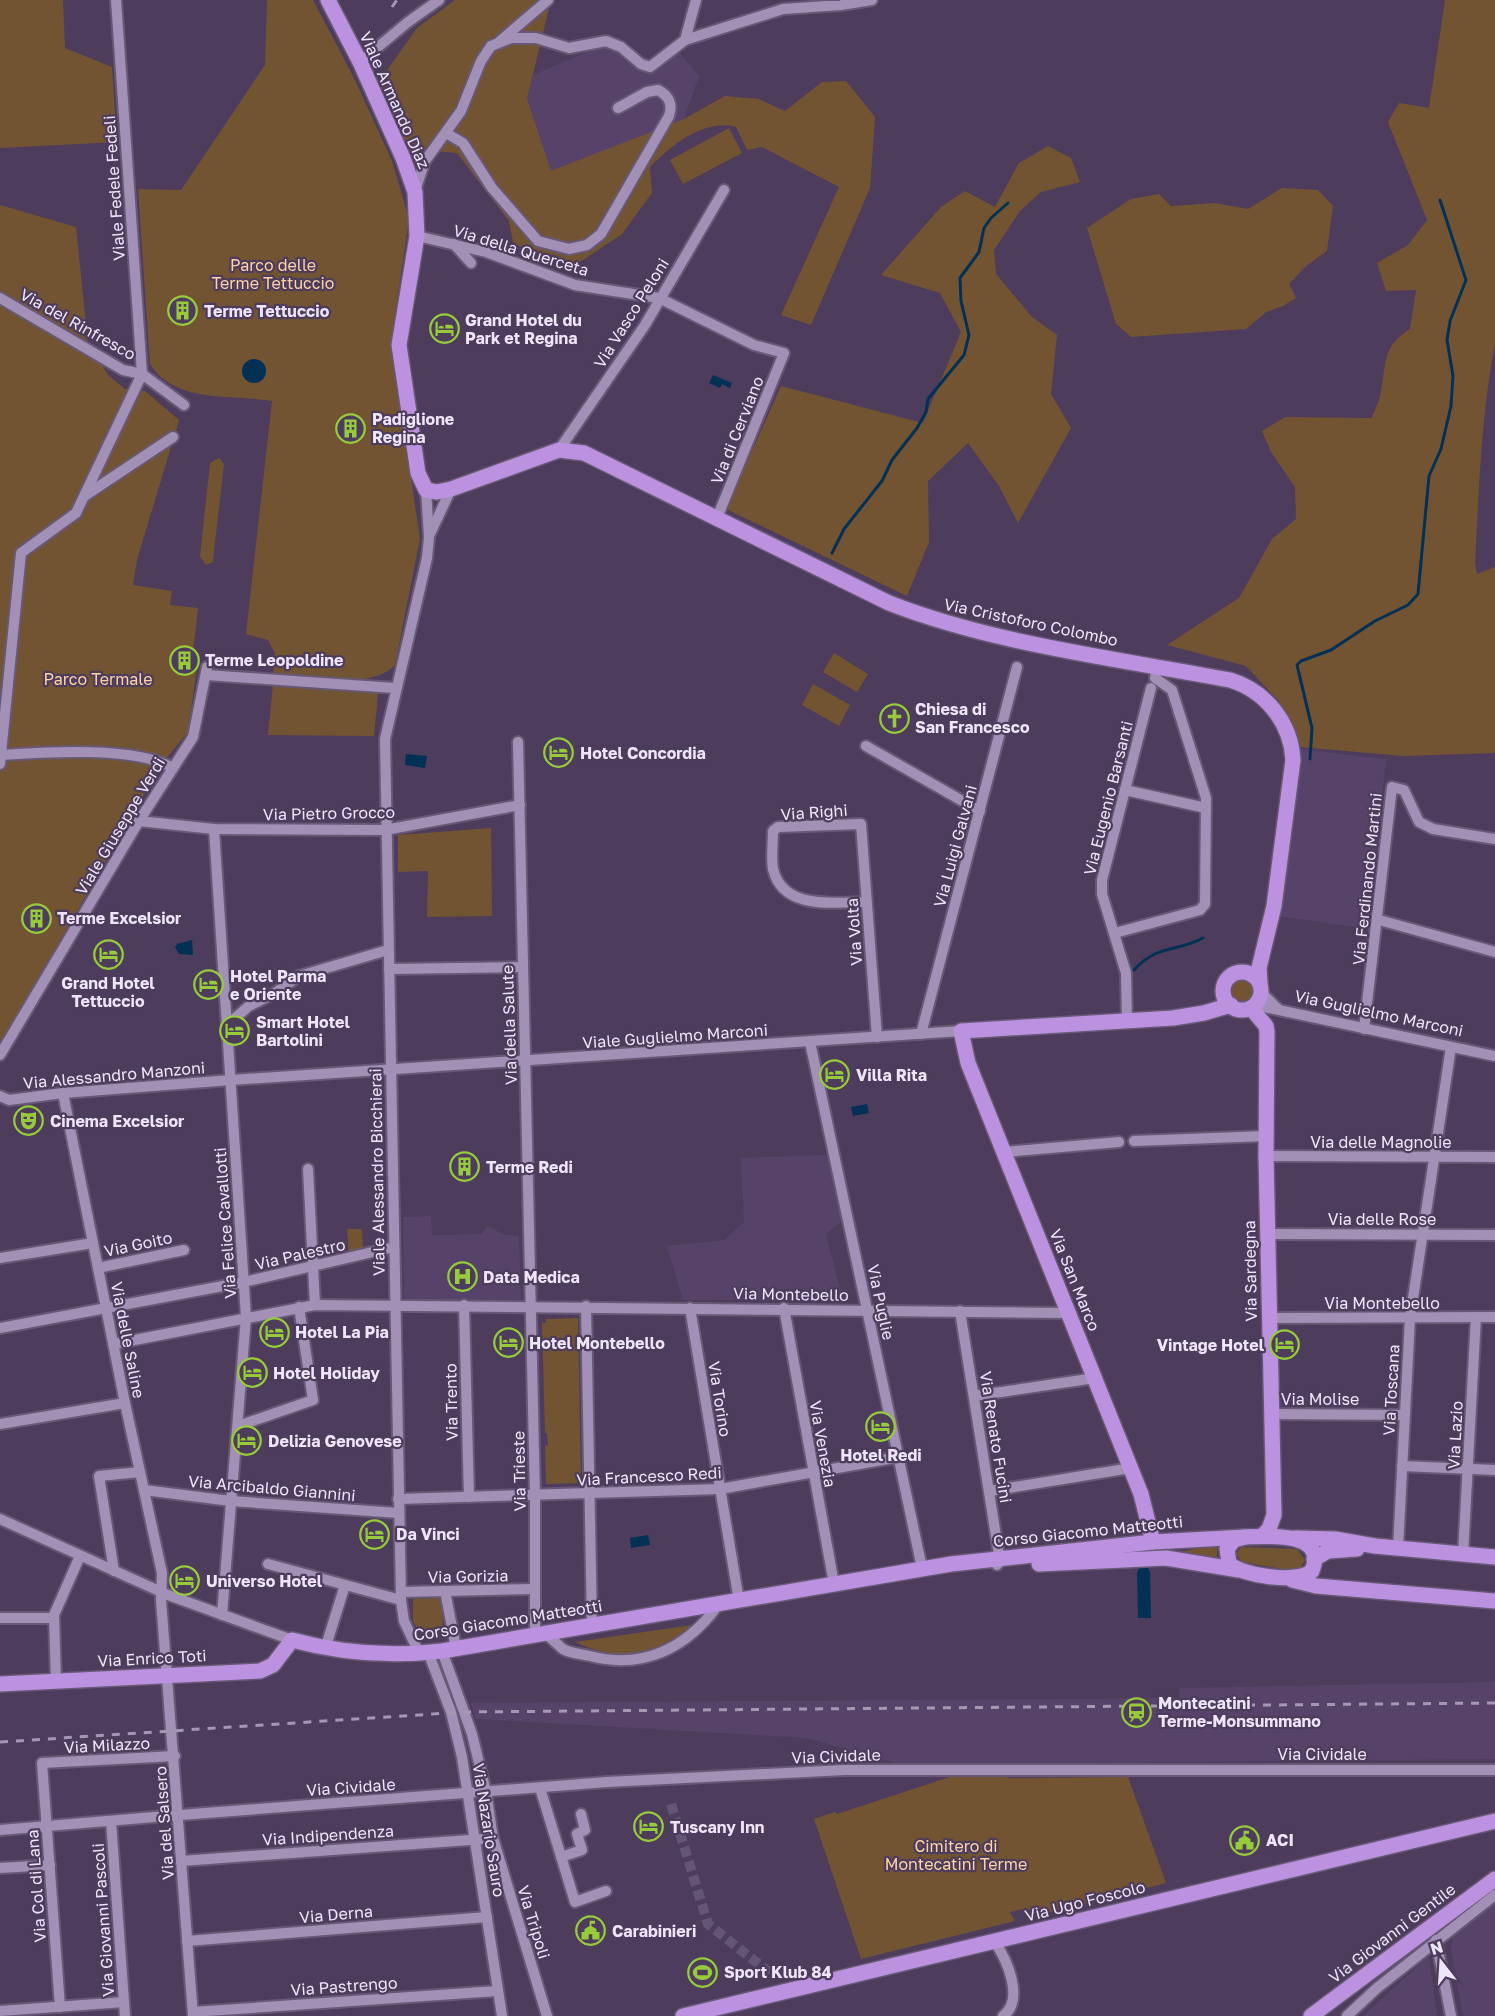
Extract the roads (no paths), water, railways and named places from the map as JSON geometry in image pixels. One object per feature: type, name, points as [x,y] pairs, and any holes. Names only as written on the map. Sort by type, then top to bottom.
[{"type":"main road","name":"Viale Armando Diaz","points":[[328,0],[360,62],[403,158],[415,192],[417,236],[399,345],[418,473],[426,490]]},
{"type":"main road","name":"Via Cristoforo Colombo","points":[[426,490],[437,492],[451,489],[559,450],[571,450],[601,459],[889,603],[929,618],[972,630],[1230,680],[1246,686],[1272,707],[1290,739],[1293,769],[1274,906],[1264,948],[1257,997]]},
{"type":"main road","points":[[1173,1018],[1207,1004],[1229,978],[1238,973],[1264,948]]},
{"type":"main road","points":[[1224,986],[1225,997],[1231,1005],[1240,1010],[1257,997],[1251,974],[1238,973]]},
{"type":"main road","name":"Via Sardegna","points":[[1257,997],[1267,1032],[1266,1156],[1274,1515],[1262,1536]]},
{"type":"main road","points":[[961,1031],[1173,1018],[1204,1013],[1231,1005]]},
{"type":"main road","name":"Via San Marco","points":[[961,1031],[968,1063],[1131,1468],[1148,1516],[1153,1542]]},
{"type":"main road","name":"Corso Giacomo Matteotti","points":[[292,1640],[325,1649],[370,1653],[436,1651],[928,1568],[997,1562],[1153,1542],[1262,1536],[1295,1538],[1320,1554]]},
{"type":"main road","points":[[1239,1570],[1229,1563],[1227,1549],[1234,1540],[1245,1537]]},
{"type":"main road","points":[[1295,1538],[1320,1554],[1375,1546],[1495,1557]]},
{"type":"main road","points":[[1288,1579],[1304,1577],[1320,1554]]},
{"type":"main road","points":[[1320,1554],[1325,1579],[1347,1586],[1495,1601]]},
{"type":"main road","name":"Corso Giacomo Matteotti","points":[[997,1562],[1160,1558],[1239,1570],[1316,1586],[1347,1586]]},
{"type":"main road","name":"Via Enrico Toti","points":[[0,1684],[267,1670],[292,1640]]},
{"type":"main road","name":"Via Ugo Foscolo","points":[[683,2016],[1495,1821]]},
{"type":"main road","name":"Via Giovanni Gentile","points":[[1311,2016],[1495,1879]]},
{"type":"street","name":"Viale Fedele Fedeli","points":[[116,0],[142,374]]},
{"type":"street","points":[[360,62],[408,22],[439,0]]},
{"type":"street","points":[[415,192],[429,154],[461,111],[481,60],[491,46],[548,0]]},
{"type":"street","points":[[685,40],[696,0]]},
{"type":"street","points":[[500,41],[536,38],[569,48],[606,41],[621,47],[641,63],[650,67],[685,40],[783,9],[841,5],[872,0]]},
{"type":"street","points":[[446,133],[463,143],[483,175],[531,234],[548,246],[569,249],[587,245],[601,234],[672,107],[669,100],[658,90],[647,92],[618,108]]},
{"type":"street","name":"Via Vasco Peloni","points":[[559,450],[645,325],[724,190]]},
{"type":"street","name":"Via della Querceta","points":[[417,236],[486,252],[575,285],[659,298],[754,345],[784,353]]},
{"type":"street","points":[[454,244],[471,263]]},
{"type":"street","name":"Via del Rinfresco","points":[[0,298],[123,370],[142,374],[184,405]]},
{"type":"street","name":"Via di Cerviano","points":[[717,518],[784,353]]},
{"type":"street","points":[[0,764],[3,755],[21,553],[75,513],[86,495],[142,374]]},
{"type":"street","points":[[86,495],[173,437]]},
{"type":"street","name":"Viale Armando Diaz","points":[[429,537],[451,489]]},
{"type":"street","name":"Viale Armando Diaz","points":[[394,688],[404,665],[427,558],[429,537],[426,490]]},
{"type":"street","points":[[1115,933],[1203,908],[1206,808],[1201,782],[1172,690],[1156,679],[1157,666]]},
{"type":"street","name":"Via Luigi Galvani","points":[[921,1034],[1017,667]]},
{"type":"street","name":"Viale Giuseppe Verdi","points":[[0,1056],[139,821],[193,737],[207,671],[394,688]]},
{"type":"street","name":"Viale Alessandro Bicchierai","points":[[394,688],[385,739],[401,1596],[404,1621],[436,1651]]},
{"type":"street","name":"Via Eugenio Barsanti","points":[[1127,1021],[1126,973],[1101,887],[1150,688]]},
{"type":"street","name":"Via della Salute","points":[[518,742],[531,1306]]},
{"type":"street","points":[[866,746],[980,811]]},
{"type":"street","points":[[3,755],[96,753],[154,758],[173,768]]},
{"type":"street","name":"Via Ferdinando Martini","points":[[1365,1029],[1379,920],[1392,787],[1404,790],[1419,822],[1433,829],[1495,839]]},
{"type":"street","points":[[1125,790],[1206,808]]},
{"type":"street","name":"Via Pietro Grocco","points":[[139,821],[214,829],[386,830],[519,806]]},
{"type":"street","name":"Via Volta","points":[[861,824],[877,1036]]},
{"type":"street","name":"Via Righi","points":[[861,824],[778,826],[773,831],[773,868],[784,889],[795,897],[814,902],[867,902]]},
{"type":"street","name":"Via Felice Cavallotti","points":[[214,829],[246,1317],[222,1615]]},
{"type":"street","points":[[1379,920],[1495,952]]},
{"type":"street","points":[[228,1024],[249,1006],[275,993],[299,976],[388,950]]},
{"type":"street","points":[[388,969],[522,968]]},
{"type":"street","name":"Via Guglielmo Marconi","points":[[1257,997],[1278,1009],[1495,1056]]},
{"type":"street","name":"Viale Guglielmo Marconi","points":[[390,1070],[961,1031]]},
{"type":"street","name":"Via Puglie","points":[[810,1042],[899,1458],[928,1568]]},
{"type":"street","name":"Via Toscana","points":[[1398,1548],[1410,1318],[1451,1047]]},
{"type":"street","name":"Via Alessandro Manzoni","points":[[0,1096],[9,1100],[63,1093],[390,1070]]},
{"type":"street","name":"Via delle Saline","points":[[63,1093],[125,1403],[162,1573],[161,1592]]},
{"type":"street","points":[[1134,1141],[1266,1136]]},
{"type":"street","points":[[1005,1152],[1119,1142]]},
{"type":"street","name":"Via delle Magnolie","points":[[1266,1156],[1495,1157]]},
{"type":"street","points":[[308,1168],[315,1266],[315,1305]]},
{"type":"street","name":"Via delle Rose","points":[[1268,1234],[1495,1236]]},
{"type":"street","points":[[0,1258],[93,1242]]},
{"type":"street","name":"Via Palestro","points":[[0,1328],[244,1282],[394,1247]]},
{"type":"street","name":"Via Goito","points":[[98,1268],[184,1250]]},
{"type":"street","points":[[114,1344],[299,1306],[396,1304]]},
{"type":"street","name":"Via Montebello","points":[[396,1304],[1068,1312]]},
{"type":"street","name":"Via Trento","points":[[464,1305],[469,1497]]},
{"type":"street","points":[[238,1426],[313,1400],[299,1306]]},
{"type":"street","name":"Via Trieste","points":[[531,1306],[536,1589],[540,1634]]},
{"type":"street","points":[[586,1306],[592,1626]]},
{"type":"street","name":"Via Torino","points":[[690,1308],[739,1601]]},
{"type":"street","name":"Via Venezia","points":[[784,1308],[834,1584]]},
{"type":"street","name":"Via Renato Fucini","points":[[960,1311],[990,1491],[997,1562]]},
{"type":"street","name":"Via Montebello","points":[[1269,1317],[1495,1317]]},
{"type":"street","name":"Via Lazio","points":[[1463,1554],[1476,1317]]},
{"type":"street","points":[[974,1396],[1095,1378]]},
{"type":"street","points":[[0,1424],[125,1403]]},
{"type":"street","name":"Via Molise","points":[[1271,1414],[1404,1415]]},
{"type":"street","name":"Via Francesco Redi","points":[[398,1499],[720,1489],[899,1458]]},
{"type":"street","points":[[1402,1466],[1495,1470]]},
{"type":"street","points":[[990,1491],[1131,1468]]},
{"type":"street","points":[[114,1571],[99,1476],[140,1472]]},
{"type":"street","name":"Via Arcibaldo Giannini","points":[[144,1490],[231,1501],[398,1514]]},
{"type":"street","name":"Corso Giacomo Matteotti","points":[[0,1519],[161,1592],[292,1640]]},
{"type":"street","points":[[56,1681],[54,1618],[80,1556]]},
{"type":"street","name":"Via Gorizia","points":[[268,1564],[345,1585],[401,1596],[445,1591],[536,1589]]},
{"type":"street","points":[[325,1649],[345,1585]]},
{"type":"street","points":[[436,1651],[445,1591]]},
{"type":"street","name":"Via del Salsero","points":[[161,1592],[193,2014]]},
{"type":"street","points":[[540,1634],[564,1650],[600,1659],[626,1661],[647,1658],[661,1654],[704,1626],[718,1605]]},
{"type":"street","points":[[0,1618],[54,1618]]},
{"type":"street","name":"Via Nazario Sauro","points":[[436,1651],[472,1734],[486,1792],[493,1838]]},
{"type":"street","name":"Via Nazario Sauro","points":[[436,1651],[468,1794],[502,2016]]},
{"type":"street","name":"Via Milazzo","points":[[42,1763],[175,1756]]},
{"type":"street","name":"Via Col di Lana","points":[[42,1763],[60,2007]]},
{"type":"street","name":"Via Cividale","points":[[0,1830],[540,1788],[844,1770],[1495,1770]]},
{"type":"street","points":[[540,1788],[575,1902],[606,1892]]},
{"type":"street","points":[[561,1857],[582,1850],[578,1834],[585,1830],[581,1814]]},
{"type":"street","name":"Via Giovanni Pascoli","points":[[111,1821],[125,2016]]},
{"type":"street","name":"Via Indipendenza","points":[[181,1861],[493,1838]]},
{"type":"street","name":"Via Tripoli","points":[[493,1838],[547,2016]]},
{"type":"street","points":[[0,1868],[50,1865]]},
{"type":"street","points":[[1347,2016],[1436,1940],[1495,1895]]},
{"type":"street","name":"Via Derna","points":[[187,1941],[487,1917]]},
{"type":"street","points":[[1436,1940],[1451,2016]]},
{"type":"street","points":[[994,1941],[1006,1963],[1013,1993],[1012,2006],[1003,2016]]},
{"type":"street","name":"Via Pastrengo","points":[[193,2014],[497,1991]]},
{"type":"street","points":[[0,2011],[124,2002]]},
{"type":"water","points":[[254,359],[263,362],[266,371],[263,380],[254,383],[245,380],[242,371],[245,362]]},
{"type":"water","points":[[713,375],[732,383],[730,388],[722,384],[720,388],[709,383]]},
{"type":"water","points":[[406,754],[427,756],[425,768],[405,765]]},
{"type":"water","points":[[192,940],[193,955],[179,954],[175,947],[177,944]]},
{"type":"water","points":[[867,1104],[869,1113],[853,1116],[851,1107]]},
{"type":"water","points":[[648,1535],[650,1545],[631,1548],[630,1538]]},
{"type":"water","points":[[1141,1566],[1147,1566],[1150,1572],[1151,1618],[1138,1618],[1137,1572]]},
{"type":"waterway","points":[[1310,759],[1312,728],[1297,665],[1301,661],[1331,650],[1375,621],[1408,605],[1418,594],[1429,476],[1441,449],[1451,406],[1453,376],[1447,340],[1450,321],[1466,280],[1440,200]]},
{"type":"waterway","points":[[832,553],[844,529],[882,481],[892,460],[917,428],[926,412],[928,399],[964,355],[969,335],[961,301],[960,278],[979,252],[984,228],[991,218],[1008,203]]},
{"type":"waterway","points":[[1134,970],[1159,952],[1203,938]]},
{"type":"tunnel","points":[[671,1804],[708,1924],[770,1973]]},
{"type":"railway","points":[[392,7],[397,0]]},
{"type":"railway","points":[[0,1742],[464,1712],[1495,1703]]},
{"type":"place","name":"Terme Tettuccio","points":[[183,311]]},
{"type":"place","name":"Grand Hotel du Park et Regina","points":[[444,329]]},
{"type":"place","name":"Padiglione Regina","points":[[351,428]]},
{"type":"place","name":"Terme Leopoldine","points":[[184,660]]},
{"type":"place","name":"Chiesa di San Francesco","points":[[894,718]]},
{"type":"place","name":"Hotel Concordia","points":[[559,753]]},
{"type":"place","name":"Terme Excelsior","points":[[36,918]]},
{"type":"place","name":"Grand Hotel Tettuccio","points":[[108,955]]},
{"type":"place","name":"Hotel Parma e Oriente","points":[[209,985]]},
{"type":"place","name":"Smart Hotel Bartolini","points":[[235,1031]]},
{"type":"place","name":"Villa Rita","points":[[835,1075]]},
{"type":"place","name":"Cinema Excelsior","points":[[29,1121]]},
{"type":"place","name":"Terme Redi","points":[[465,1167]]},
{"type":"place","name":"Data Medica","points":[[462,1277]]},
{"type":"place","name":"Hotel La Pia","points":[[274,1332]]},
{"type":"place","name":"Hotel Montebello","points":[[508,1343]]},
{"type":"place","name":"Vintage Hotel","points":[[1285,1345]]},
{"type":"place","name":"Hotel Holiday","points":[[252,1373]]},
{"type":"place","name":"Hotel Redi","points":[[881,1427]]},
{"type":"place","name":"Delizia Genovese","points":[[247,1441]]},
{"type":"place","name":"Da Vinci","points":[[375,1534]]},
{"type":"place","name":"Universo Hotel","points":[[185,1581]]},
{"type":"place","name":"Montecatini Terme-Monsummano","points":[[1137,1712]]},
{"type":"place","name":"Tuscany Inn","points":[[649,1827]]},
{"type":"place","name":"ACI","points":[[1245,1840]]},
{"type":"place","name":"Carabinieri","points":[[591,1931]]},
{"type":"place","name":"Sport Klub 84","points":[[703,1972]]},
{"type":"park label","name":"Parco delle Terme Tettuccio","points":[[273,274]]},
{"type":"park label","name":"Parco Termale","points":[[98,679]]},
{"type":"park label","name":"Cimitero di Montecatini Terme","points":[[956,1855]]}]
